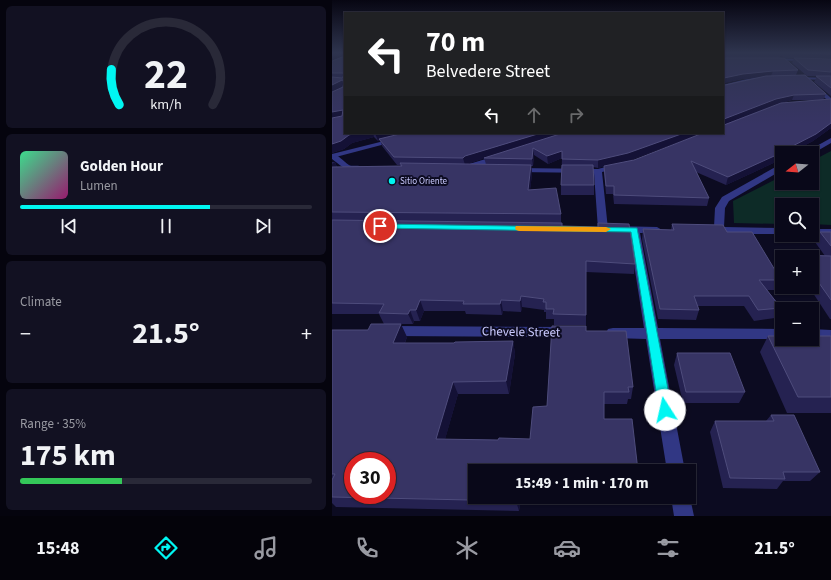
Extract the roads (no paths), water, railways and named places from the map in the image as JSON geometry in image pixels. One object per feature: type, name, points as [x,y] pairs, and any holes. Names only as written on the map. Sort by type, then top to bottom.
[{"type":"street","points":[[724,87],[743,81],[768,77]]},
{"type":"street","points":[[790,78],[831,79]]},
{"type":"street","points":[[805,78],[831,102]]},
{"type":"street","points":[[823,103],[831,102]]},
{"type":"street","points":[[332,156],[420,134]]},
{"type":"street","points":[[819,147],[831,140]]},
{"type":"street","points":[[332,156],[348,168],[370,168]]},
{"type":"street","points":[[484,170],[456,170],[504,156]]},
{"type":"street","points":[[507,170],[598,171],[623,165]]},
{"type":"street","points":[[598,171],[599,229],[665,230]]},
{"type":"street","points":[[719,231],[720,208],[725,199],[775,171]]},
{"type":"street","points":[[634,230],[675,464]]},
{"type":"street","points":[[704,230],[775,231]]},
{"type":"street","points":[[819,232],[831,232]]},
{"type":"street","name":"Chevele Street","points":[[380,330],[580,332]]},
{"type":"street","points":[[604,333],[775,334]]},
{"type":"street","points":[[819,334],[831,335]]},
{"type":"street","points":[[682,504],[684,516]]},
{"type":"place","name":"Sitio Oriente","points":[[392,181]]}]
